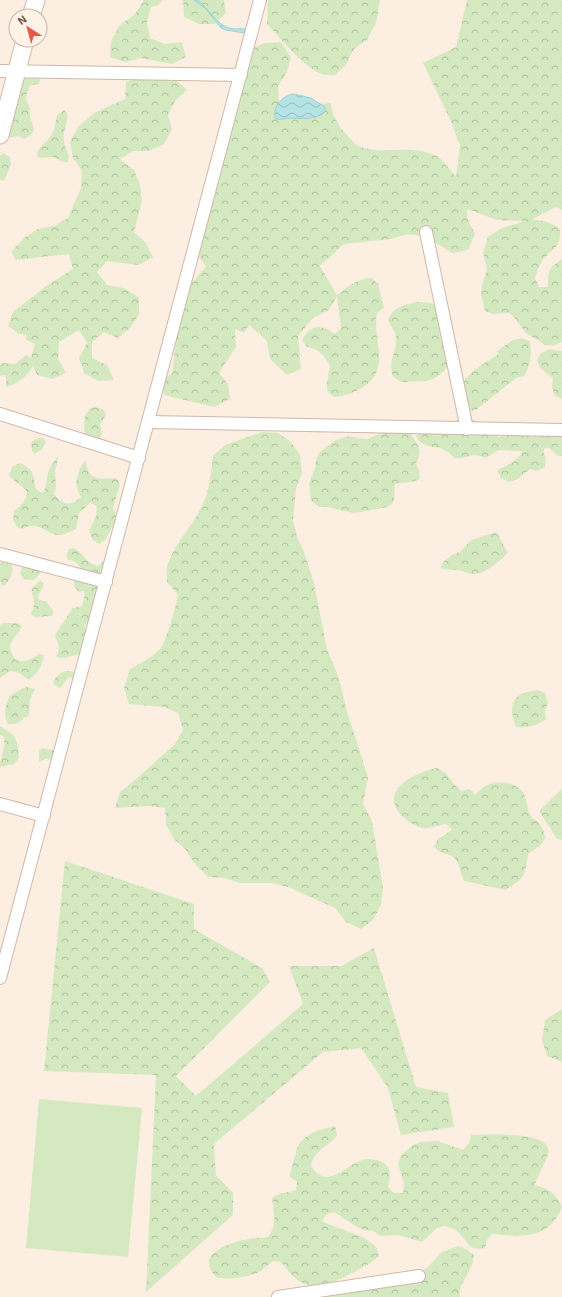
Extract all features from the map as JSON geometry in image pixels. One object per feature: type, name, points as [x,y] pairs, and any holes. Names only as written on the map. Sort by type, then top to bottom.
[{"type":"main road","points":[[0,135],[23,48]]},
{"type":"street","points":[[0,978],[260,0]]},
{"type":"street","points":[[0,71],[241,75]]},
{"type":"street","points":[[426,232],[467,429]]},
{"type":"street","points":[[0,414],[139,458]]},
{"type":"street","points":[[149,422],[562,430]]},
{"type":"street","points":[[0,554],[106,582]]},
{"type":"street","points":[[0,804],[44,816]]},
{"type":"street","points":[[278,1297],[316,1294],[420,1276]]},
{"type":"green space","points":[[144,0],[163,0],[158,5],[151,7],[147,23],[150,38],[165,44],[182,42],[186,57],[172,64],[141,58],[125,62],[110,57],[111,41],[119,26],[135,14]]},
{"type":"green space","points":[[181,0],[224,0],[226,13],[215,24],[199,24],[184,17],[183,1]]},
{"type":"green space","points":[[268,0],[380,0],[376,23],[367,40],[354,49],[345,66],[335,75],[327,75],[319,73],[305,64],[267,24]]},
{"type":"green space","points":[[467,0],[562,0],[562,210],[556,207],[531,220],[546,222],[560,229],[560,236],[557,245],[544,258],[538,268],[535,278],[539,287],[548,287],[548,277],[551,268],[562,259],[562,342],[553,346],[545,345],[526,333],[509,313],[493,314],[485,311],[481,295],[482,285],[487,269],[483,253],[488,237],[502,228],[525,221],[497,220],[467,209],[467,218],[475,234],[468,250],[453,253],[423,236],[407,234],[391,239],[344,244],[320,266],[337,295],[362,279],[372,278],[378,284],[384,308],[377,313],[376,323],[379,352],[378,370],[373,378],[359,390],[334,397],[327,391],[330,366],[321,353],[315,349],[307,347],[302,340],[313,328],[325,328],[335,334],[341,328],[337,296],[329,310],[313,318],[298,336],[301,369],[287,375],[270,359],[267,341],[249,325],[244,333],[235,329],[236,347],[219,373],[228,384],[230,399],[214,407],[164,395],[160,379],[172,374],[178,326],[187,289],[206,266],[199,257],[206,220],[223,166],[223,149],[236,63],[248,50],[264,43],[281,42],[291,57],[287,72],[278,86],[279,103],[296,106],[331,103],[333,113],[339,125],[348,137],[360,147],[372,150],[424,151],[442,160],[456,177],[460,145],[449,117],[423,63],[456,47]]},
{"type":"green space","points":[[29,76],[37,77],[40,80],[39,84],[31,85],[26,97],[30,108],[34,131],[24,139],[18,136],[10,138],[7,133],[22,81]]},
{"type":"green space","points":[[142,77],[175,79],[187,90],[175,101],[168,115],[172,130],[164,144],[149,151],[133,151],[120,159],[134,170],[140,185],[142,201],[134,232],[146,243],[153,257],[139,265],[107,261],[97,272],[107,285],[124,288],[139,297],[139,314],[131,327],[118,338],[104,332],[92,342],[92,358],[107,365],[114,380],[98,381],[84,373],[79,358],[87,343],[79,330],[59,342],[58,359],[66,373],[52,379],[37,375],[33,366],[28,374],[21,380],[6,387],[5,375],[0,376],[0,365],[2,363],[15,364],[26,355],[31,358],[35,344],[26,340],[26,335],[19,334],[8,326],[13,312],[46,286],[73,269],[69,254],[16,260],[11,252],[24,238],[38,229],[54,226],[68,218],[81,188],[82,171],[73,158],[70,142],[78,127],[94,113],[125,99],[126,82]]},
{"type":"green space","points":[[64,110],[67,113],[64,144],[69,156],[68,162],[64,162],[53,157],[40,158],[37,156],[38,150],[52,135],[57,115]]},
{"type":"green space","points":[[3,153],[10,157],[11,165],[4,181],[0,180],[0,156]]},
{"type":"green space","points":[[416,302],[433,304],[440,310],[444,319],[453,328],[457,347],[450,364],[435,378],[426,381],[401,382],[393,377],[392,360],[396,337],[388,320],[390,315],[396,309]]},
{"type":"green space","points":[[521,338],[530,341],[531,345],[530,363],[524,376],[516,378],[476,410],[468,411],[462,388],[464,381],[472,372],[500,353],[496,352],[511,341]]},
{"type":"green space","points":[[550,349],[562,351],[562,399],[554,395],[552,387],[553,378],[540,368],[537,360],[541,353]]},
{"type":"green space","points":[[96,407],[104,410],[106,414],[100,425],[102,434],[99,441],[84,437],[84,418],[91,408]]},
{"type":"green space","points":[[469,418],[485,425],[498,437],[523,435],[532,437],[562,431],[562,456],[558,456],[549,448],[545,448],[543,452],[546,458],[545,467],[537,471],[530,469],[518,479],[508,482],[501,478],[497,470],[512,462],[523,451],[499,450],[485,458],[472,455],[463,458],[454,458],[444,450],[423,444],[416,436],[419,432],[460,419]]},
{"type":"green space","points":[[262,432],[278,433],[291,442],[300,455],[302,473],[296,488],[293,520],[297,537],[304,552],[314,583],[327,649],[339,678],[347,712],[368,778],[363,804],[372,821],[383,888],[381,905],[373,920],[361,929],[346,922],[335,908],[288,887],[272,883],[240,883],[224,878],[208,877],[195,864],[186,850],[174,839],[166,825],[165,808],[149,806],[115,808],[120,792],[175,744],[183,730],[178,713],[164,707],[129,704],[124,688],[130,669],[145,661],[159,650],[168,632],[178,595],[167,582],[167,568],[171,556],[205,500],[210,481],[213,455],[225,445]]},
{"type":"green space","points":[[384,432],[409,432],[415,440],[419,450],[416,464],[420,479],[395,484],[394,501],[388,507],[353,513],[327,507],[319,507],[311,501],[309,483],[315,468],[316,459],[320,452],[334,441],[342,438],[350,436],[367,439]]},
{"type":"green space","points":[[39,438],[43,438],[46,442],[42,449],[35,454],[32,451],[31,443]]},
{"type":"green space","points":[[59,455],[55,471],[56,486],[54,494],[60,501],[70,503],[81,497],[76,481],[80,468],[86,460],[87,467],[91,475],[104,479],[116,478],[120,484],[113,508],[116,516],[114,524],[106,539],[99,544],[92,539],[89,531],[96,516],[97,507],[91,502],[79,513],[76,529],[61,535],[55,535],[34,526],[29,526],[22,529],[17,527],[13,520],[14,511],[26,498],[27,491],[9,476],[12,467],[20,463],[25,465],[32,473],[36,489],[43,493],[50,469]]},
{"type":"green space","points":[[496,532],[508,553],[488,569],[483,572],[470,574],[458,570],[440,568],[444,561],[452,555],[460,552],[471,540]]},
{"type":"green space","points":[[73,548],[94,565],[98,566],[104,561],[107,564],[105,571],[97,577],[85,574],[78,564],[74,561],[68,560],[66,556],[69,549]]},
{"type":"green space","points":[[5,562],[12,564],[12,570],[11,576],[3,586],[0,581],[0,563]]},
{"type":"green space","points":[[23,566],[39,570],[40,574],[34,580],[24,579],[20,574]]},
{"type":"green space","points":[[76,578],[98,585],[94,605],[91,609],[93,617],[84,626],[88,634],[80,654],[59,658],[56,657],[59,647],[55,637],[56,633],[73,608],[82,606],[85,594],[83,591],[79,592],[74,586]]},
{"type":"green space","points":[[40,581],[44,583],[38,599],[46,601],[54,612],[52,616],[34,617],[31,614],[34,604],[32,589]]},
{"type":"green space","points":[[3,623],[16,623],[20,624],[22,627],[13,639],[10,646],[12,655],[16,660],[25,661],[39,654],[43,655],[43,662],[29,680],[19,673],[10,671],[0,678],[0,625]]},
{"type":"green space","points":[[77,668],[74,677],[68,678],[61,687],[59,688],[54,684],[53,682],[61,673],[66,671],[73,672]]},
{"type":"green space","points":[[27,687],[35,689],[30,700],[29,716],[17,723],[8,724],[5,714],[8,699],[14,693]]},
{"type":"green space","points":[[537,690],[545,693],[548,703],[545,711],[546,719],[532,726],[516,727],[512,714],[514,701],[521,694]]},
{"type":"green space","points":[[0,726],[16,739],[19,758],[14,764],[0,767],[4,740],[3,736],[0,735]]},
{"type":"green space","points":[[42,748],[55,750],[54,760],[46,758],[39,762],[39,751]]},
{"type":"green space","points":[[437,768],[445,773],[462,791],[470,789],[475,795],[487,785],[502,782],[517,787],[524,794],[530,815],[540,825],[545,838],[541,845],[528,854],[525,872],[521,879],[506,890],[464,881],[459,865],[455,859],[434,847],[438,839],[452,830],[446,824],[425,828],[416,826],[403,817],[395,806],[394,797],[397,790],[403,783],[420,773]]},
{"type":"green space","points":[[562,789],[562,840],[557,839],[539,811]]},
{"type":"green space","points":[[65,861],[194,904],[194,929],[262,968],[270,982],[176,1076],[196,1096],[303,1004],[289,966],[341,966],[374,948],[416,1087],[448,1093],[454,1127],[401,1135],[388,1088],[361,1048],[323,1052],[214,1144],[216,1175],[233,1193],[233,1215],[146,1292],[156,1075],[44,1071]]},
{"type":"green space","points":[[562,1009],[562,1062],[547,1056],[542,1040],[545,1020]]},
{"type":"green space","points":[[39,1099],[142,1108],[128,1257],[26,1248]]},
{"type":"green space","points":[[335,1126],[337,1135],[330,1143],[318,1152],[313,1160],[311,1166],[317,1173],[329,1177],[336,1175],[362,1160],[369,1159],[381,1161],[390,1171],[388,1187],[394,1193],[403,1193],[404,1183],[398,1164],[401,1155],[413,1145],[421,1142],[438,1141],[463,1150],[469,1143],[471,1135],[513,1135],[536,1139],[544,1143],[548,1148],[548,1156],[535,1185],[552,1192],[562,1207],[550,1226],[542,1231],[533,1234],[514,1236],[492,1234],[487,1240],[485,1248],[479,1249],[469,1245],[457,1232],[447,1226],[437,1228],[422,1242],[398,1235],[381,1236],[373,1231],[364,1230],[357,1227],[334,1212],[327,1214],[322,1221],[366,1239],[372,1243],[377,1248],[379,1256],[376,1259],[339,1280],[320,1286],[304,1284],[289,1272],[281,1262],[273,1261],[261,1271],[251,1275],[238,1278],[219,1278],[215,1276],[209,1263],[209,1259],[214,1253],[227,1245],[252,1238],[268,1237],[271,1233],[274,1224],[272,1198],[280,1194],[296,1190],[297,1182],[290,1177],[290,1175],[299,1144],[302,1140],[310,1134]]},
{"type":"green space","points":[[458,1246],[466,1249],[474,1255],[471,1267],[461,1286],[460,1297],[320,1297],[321,1294],[406,1276],[422,1271],[442,1252]]},
{"type":"water","points":[[194,0],[198,0],[202,3],[224,26],[231,29],[245,29],[244,33],[221,28],[205,8]]},
{"type":"water","points":[[294,94],[311,98],[325,107],[325,112],[312,118],[276,119],[275,110],[279,102],[282,99]]}]
